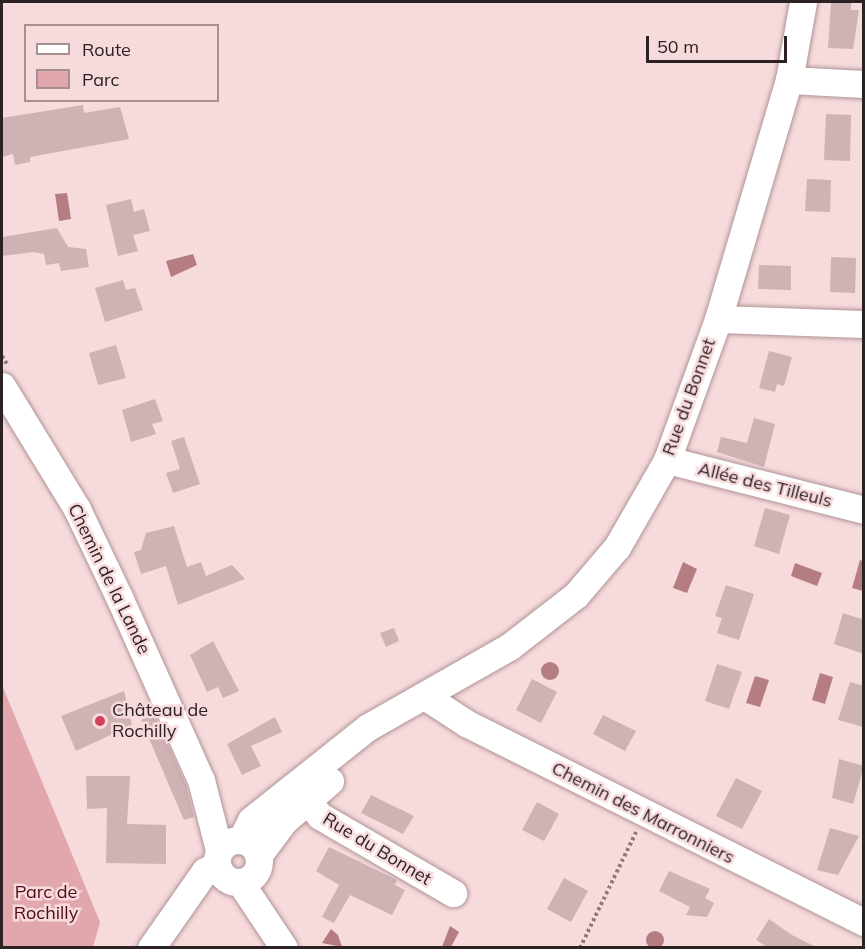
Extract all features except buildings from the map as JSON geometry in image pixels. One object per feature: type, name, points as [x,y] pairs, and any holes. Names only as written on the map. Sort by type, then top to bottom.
[{"type":"street","name":"Rue du Bonnet","points":[[151,948],[187,903],[205,871],[239,852],[368,727],[426,697],[509,647],[576,595],[617,547],[667,460],[718,319],[789,80],[803,2]]},
{"type":"street","points":[[789,80],[864,84]]},
{"type":"street","points":[[718,319],[864,324]]},
{"type":"street","name":"Chemin de la Lande","points":[[2,386],[77,509],[201,780],[239,852],[264,919],[284,948]]},
{"type":"street","name":"Allée des Tilleuls","points":[[667,460],[864,510]]},
{"type":"street","name":"Chemin des Marronniers","points":[[426,697],[645,814],[864,922]]},
{"type":"street","name":"Rue du Bonnet","points":[[239,852],[298,794]]},
{"type":"street","name":"Rue du Bonnet","points":[[298,794],[453,893]]},
{"type":"path","points":[[580,947],[645,814]]},
{"type":"green space","name":"Parc de Rochilly","points":[[2,685],[100,922],[93,947],[2,947]]},
{"type":"shaded area","points":[[67,193],[71,219],[59,221],[55,194]]},
{"type":"shaded area","points":[[193,254],[197,265],[171,277],[166,261]]},
{"type":"shaded area","points":[[860,560],[863,561],[863,591],[852,588]]},
{"type":"shaded area","points":[[683,562],[697,569],[687,593],[673,588]]},
{"type":"shaded area","points":[[795,563],[822,573],[817,586],[791,576]]},
{"type":"shaded area","points":[[546,662],[554,662],[559,667],[557,678],[546,680],[541,675],[541,667]]},
{"type":"shaded area","points":[[820,673],[833,677],[825,704],[812,700]]},
{"type":"shaded area","points":[[755,676],[769,680],[760,707],[746,703]]},
{"type":"shaded area","points":[[450,926],[459,932],[451,947],[442,947]]},
{"type":"shaded area","points":[[331,929],[338,935],[342,947],[322,943]]},
{"type":"shaded area","points":[[655,931],[662,933],[664,940],[662,947],[655,949],[648,947],[646,940],[648,933]]},
{"type":"place","name":"Château de Rochilly","points":[[100,721]]}]
